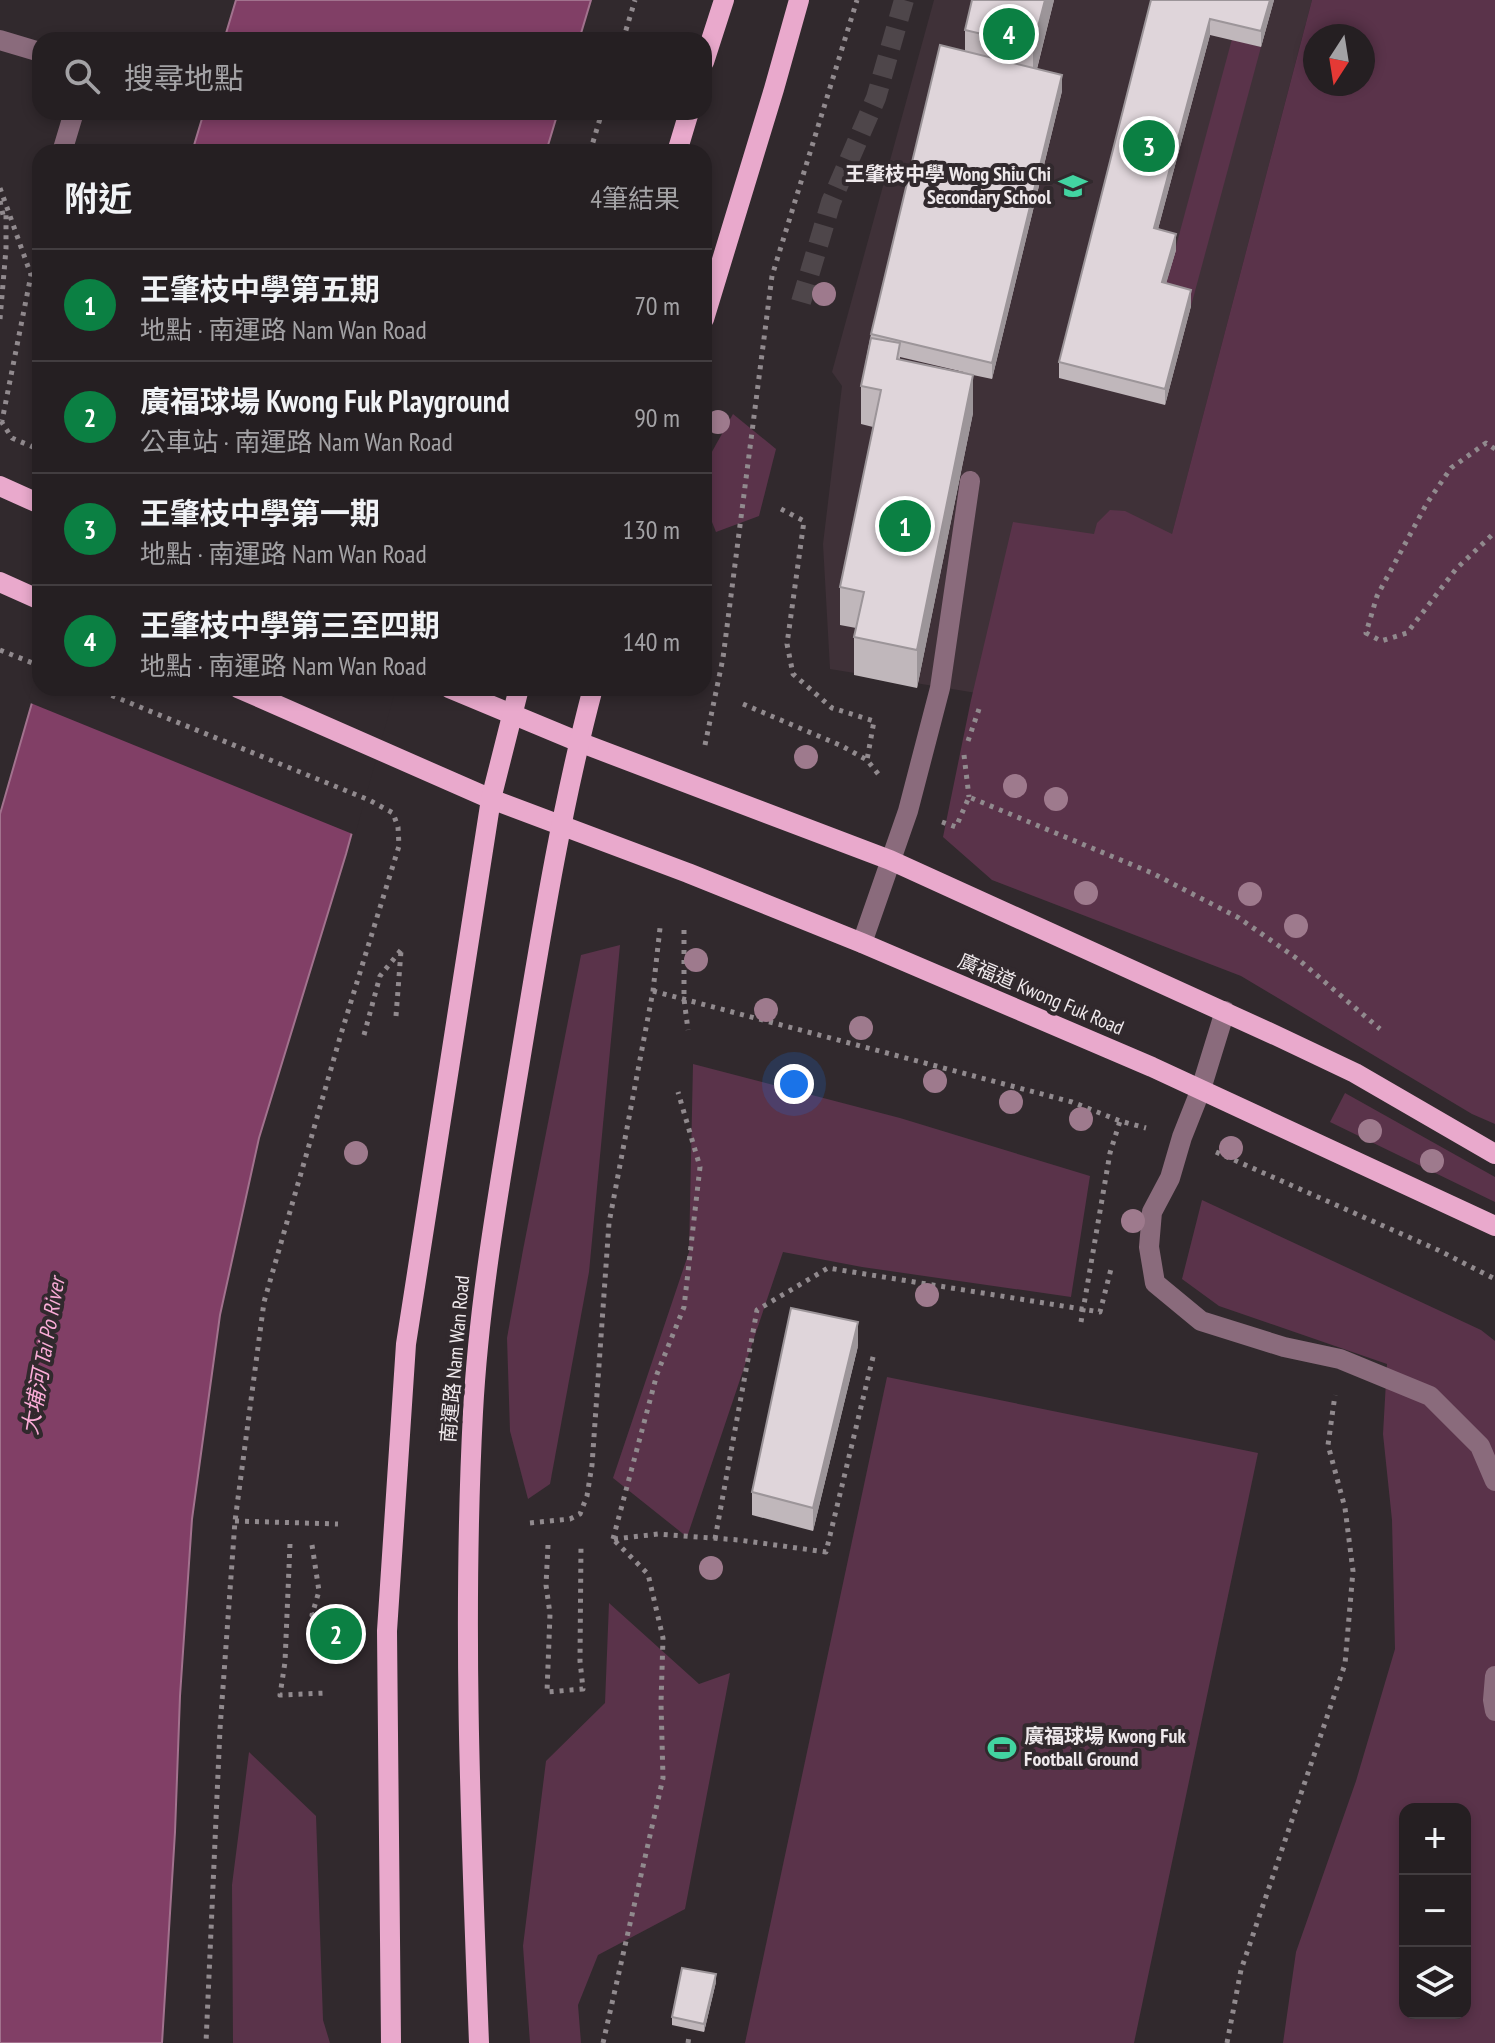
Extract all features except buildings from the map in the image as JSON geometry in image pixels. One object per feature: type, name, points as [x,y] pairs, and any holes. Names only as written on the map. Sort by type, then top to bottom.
[{"type":"main road","points":[[712,37],[724,0]]},
{"type":"main road","points":[[712,293],[799,0]]},
{"type":"main road","points":[[679,144],[687,120]]},
{"type":"main road","points":[[0,486],[32,500]]},
{"type":"main road","points":[[0,582],[32,596]]},
{"type":"main road","name":"廣福道 Kwong Fuk Road","points":[[256,696],[491,799],[862,943],[1201,1089],[1495,1226]]},
{"type":"main road","points":[[469,696],[579,742],[890,860],[1355,1073],[1495,1154]]},
{"type":"main road","points":[[391,2043],[387,1631],[406,1344],[491,799],[517,696]]},
{"type":"main road","name":"南運路 Nam Wan Road","points":[[479,2043],[467,1633],[473,1410],[485,1280],[560,827],[591,696]]},
{"type":"lane","points":[[0,40],[32,50]]},
{"type":"lane","points":[[64,144],[72,120]]},
{"type":"lane","points":[[862,943],[908,811],[940,688],[970,481]]},
{"type":"lane","points":[[1225,1011],[1170,1178],[1152,1212],[1149,1247],[1155,1283],[1201,1321],[1284,1347],[1340,1359],[1430,1396],[1480,1446],[1495,1481]]},
{"type":"lane","points":[[1495,1676],[1495,1711]]},
{"type":"path","points":[[625,32],[635,0]]},
{"type":"path","points":[[705,745],[723,658],[772,276],[857,0]]},
{"type":"path","points":[[592,144],[600,120]]},
{"type":"path","points":[[0,188],[31,275],[1,421],[12,438],[32,447]]},
{"type":"path","points":[[0,199],[4,219],[4,249],[0,266]]},
{"type":"path","points":[[0,199],[7,218],[0,319]]},
{"type":"path","points":[[1495,449],[1486,443],[1451,468],[1427,503],[1377,596],[1366,633],[1381,641],[1407,633],[1456,569],[1495,532]]},
{"type":"path","points":[[781,509],[804,521],[787,644],[793,674],[832,708],[874,721],[867,760]]},
{"type":"path","points":[[0,650],[32,663]]},
{"type":"path","points":[[113,696],[369,800],[393,813],[398,827],[399,846],[264,1302],[235,1521],[220,1729],[206,2043]]},
{"type":"path","points":[[743,704],[842,746]]},
{"type":"path","points":[[956,827],[969,797],[964,755],[979,709]]},
{"type":"path","points":[[969,797],[1152,873],[1239,918],[1299,960],[1380,1029]]},
{"type":"path","points":[[530,1523],[570,1519],[580,1514],[587,1496],[592,1465],[609,1223],[653,991],[660,928]]},
{"type":"path","points":[[684,930],[684,999],[688,1030]]},
{"type":"path","points":[[364,1035],[380,976],[401,950],[396,1016]]},
{"type":"path","points":[[653,991],[1072,1102],[1120,1121],[1182,1137],[1438,1250],[1495,1279]]},
{"type":"path","points":[[613,1539],[657,1374],[684,1307],[700,1167],[678,1092]]},
{"type":"path","points":[[1081,1322],[1110,1153],[1120,1121]]},
{"type":"path","points":[[715,1539],[757,1310],[828,1268],[1100,1312],[1114,1255]]},
{"type":"path","points":[[613,1539],[658,1534],[826,1552],[874,1353]]},
{"type":"path","points":[[1227,2043],[1241,1970],[1345,1664],[1353,1571],[1345,1508],[1328,1445],[1340,1359]]},
{"type":"path","points":[[235,1521],[338,1524]]},
{"type":"path","points":[[603,2043],[663,1778],[663,1638],[648,1574],[613,1539]]},
{"type":"path","points":[[548,1545],[546,1585],[550,1614],[547,1692],[583,1689],[580,1661],[581,1543]]},
{"type":"path","points":[[290,1544],[285,1662],[280,1695],[326,1693]]},
{"type":"path","points":[[312,1545],[319,1591],[312,1615],[327,1612]]},
{"type":"shaded area","name":"王肇枝中學 Wong Shiu Chi Secondary School","points":[[934,0],[1312,0],[1306,24],[1303,24],[1303,34],[1169,546],[1007,698],[830,669],[823,544],[842,386],[832,372]]},
{"type":"shaded area","points":[[1312,0],[1495,0],[1495,1124],[1472,1114],[1241,976],[992,880],[943,837],[1013,522],[1094,534],[1097,523],[1110,510],[1125,511],[1172,534],[1303,34],[1303,96],[1375,96],[1375,24],[1306,24]]},
{"type":"shaded area","points":[[1232,39],[1261,47],[1191,306],[1162,298]]},
{"type":"shaded area","points":[[733,414],[776,449],[759,516],[716,532],[712,522],[712,452]]},
{"type":"shaded area","points":[[620,945],[589,1272],[550,1484],[528,1499],[510,1431],[507,1338],[581,955]]},
{"type":"shaded area","points":[[693,1064],[900,1118],[1090,1176],[1071,1297],[862,1267],[783,1252],[687,1537],[613,1478],[689,1252]]},
{"type":"shaded area","points":[[1345,1093],[1495,1177],[1495,1202],[1330,1122]]},
{"type":"shaded area","points":[[1202,1200],[1481,1330],[1495,1341],[1495,2043],[1283,2043],[1296,1952],[1356,1781],[1395,1649],[1392,1520],[1383,1434],[1387,1364],[1219,1306],[1182,1279]]},
{"type":"shaded area","name":"廣福球場 Kwong Fuk Football Ground","points":[[887,1377],[1258,1453],[1134,2043],[745,2043]]},
{"type":"shaded area","points":[[609,1603],[699,1684],[730,1673],[685,1909],[598,1955],[578,2005],[581,2043],[530,2043],[523,1946],[546,1761],[605,1703]]},
{"type":"shaded area","points":[[249,1752],[316,1816],[323,2020],[330,2043],[233,2043],[232,1885]]},
{"type":"water","points":[[236,0],[591,0],[581,32],[226,32]]},
{"type":"water","points":[[202,120],[556,120],[548,144],[194,144]]},
{"type":"water","name":"大埔河 Tai Po River","points":[[34,696],[390,696],[346,854],[259,1138],[220,1315],[192,1519],[162,2043],[0,2043],[0,814]]},
{"type":"pier","points":[[32,688],[32,696],[394,696],[355,835],[28,702]]},
{"type":"tunnel","points":[[801,302],[831,202],[876,98],[904,0]]},
{"type":"place","name":"王肇枝中學第三至四期","points":[[1009,34]]},
{"type":"place","name":"王肇枝中學第一期","points":[[1149,146]]},
{"type":"place","name":"王肇枝中學 Wong Shiu Chi Secondary School","points":[[1073,186]]},
{"type":"place","name":"王肇枝中學第五期","points":[[905,526]]},
{"type":"place","name":"廣福球場 Kwong Fuk Playground","points":[[336,1634]]},
{"type":"place","name":"廣福球場 Kwong Fuk Football Ground","points":[[1002,1748]]}]
